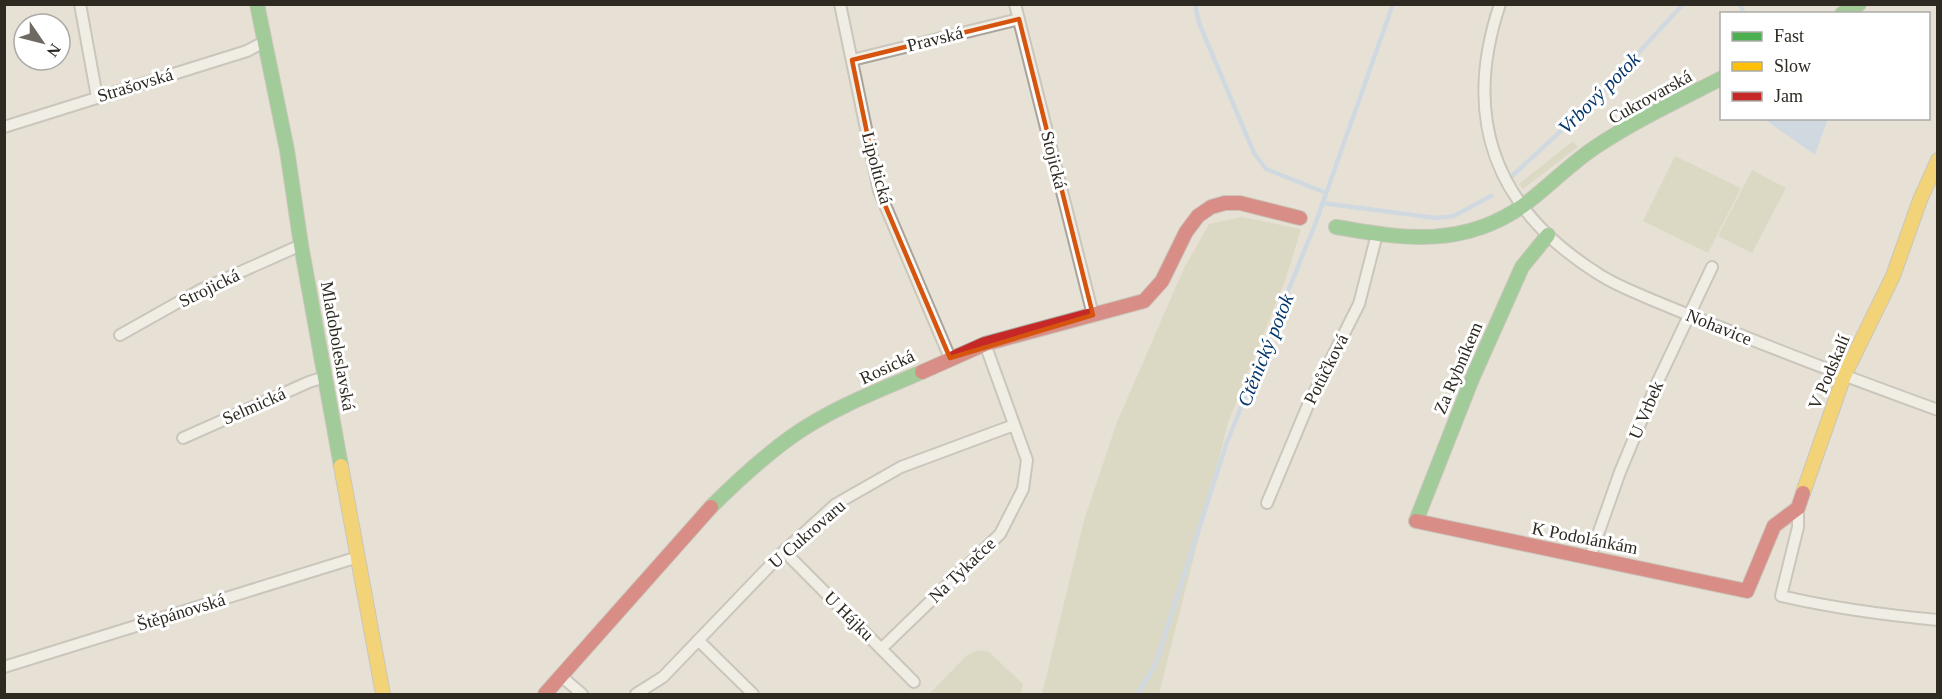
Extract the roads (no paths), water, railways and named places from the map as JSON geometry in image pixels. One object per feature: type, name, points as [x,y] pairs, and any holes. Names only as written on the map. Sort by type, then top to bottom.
[{"type":"street","points":[[80,4],[97,97]]},
{"type":"street","name":"Mladoboleslavská","points":[[257,4],[287,150],[301,245],[383,694]]},
{"type":"street","name":"Lipoltická","points":[[840,4],[879,191],[950,358]]},
{"type":"street","name":"Stojická","points":[[1015,4],[1093,315]]},
{"type":"street","name":"Nohavice","points":[[1500,4],[1490,46],[1485,101],[1492,151],[1521,207],[1548,235],[1597,273],[1689,316],[1938,410]]},
{"type":"street","points":[[1845,12],[1859,4]]},
{"type":"street","name":"Pravská","points":[[852,60],[1019,19]]},
{"type":"street","name":"Strašovská","points":[[4,127],[247,51],[264,42]]},
{"type":"street","name":"Cukrovarská","points":[[1336,227],[1412,239],[1458,236],[1487,226],[1521,207],[1594,149],[1720,79]]},
{"type":"street","name":"V Podskalí","points":[[1798,508],[1844,376],[1893,276],[1920,200],[1938,160]]},
{"type":"street","name":"Rosická","points":[[545,694],[696,522],[738,480],[791,437],[842,407],[985,344],[1144,301],[1161,286],[1187,229],[1207,207],[1223,202],[1238,203],[1300,218]]},
{"type":"street","name":"Potůčková","points":[[1267,502],[1308,405],[1359,304],[1377,234]]},
{"type":"street","name":"Za Rybníkem","points":[[1416,521],[1472,379],[1522,267],[1548,235]]},
{"type":"street","name":"Strojická","points":[[120,335],[200,291],[301,245]]},
{"type":"street","name":"U Vrbek","points":[[1590,557],[1620,472],[1658,381],[1712,267]]},
{"type":"street","name":"Na Tykačce","points":[[882,648],[1000,534],[1023,489],[1026,478],[1026,460],[985,344]]},
{"type":"street","name":"Selmická","points":[[183,438],[325,377]]},
{"type":"street","name":"U Cukrovaru","points":[[636,694],[663,677],[784,551],[836,504],[901,467],[1014,425]]},
{"type":"street","points":[[1798,508],[1798,527],[1780,596],[1867,613],[1938,620]]},
{"type":"street","name":"K Podolánkám","points":[[1416,521],[1747,591],[1774,526],[1798,508]]},
{"type":"street","name":"U Hájku","points":[[784,551],[914,682]]},
{"type":"street","name":"Štěpánovská","points":[[4,667],[358,557]]},
{"type":"street","points":[[698,640],[753,694]]},
{"type":"street","points":[[562,677],[582,694]]},
{"type":"water","points":[[1765,120],[1828,120],[1815,155]]},
{"type":"waterway","points":[[1195,4],[1199,23],[1254,153],[1266,169],[1326,193]]},
{"type":"waterway","name":"Ctěnický potok","points":[[1138,694],[1155,665],[1227,442],[1316,222],[1393,4]]},
{"type":"waterway","name":"Vrbový potok","points":[[1511,177],[1601,94],[1683,4]]},
{"type":"waterway","points":[[1740,4],[1743,12]]},
{"type":"waterway","name":"Vrbový potok","points":[[1322,203],[1436,218],[1454,216],[1491,196]]}]
